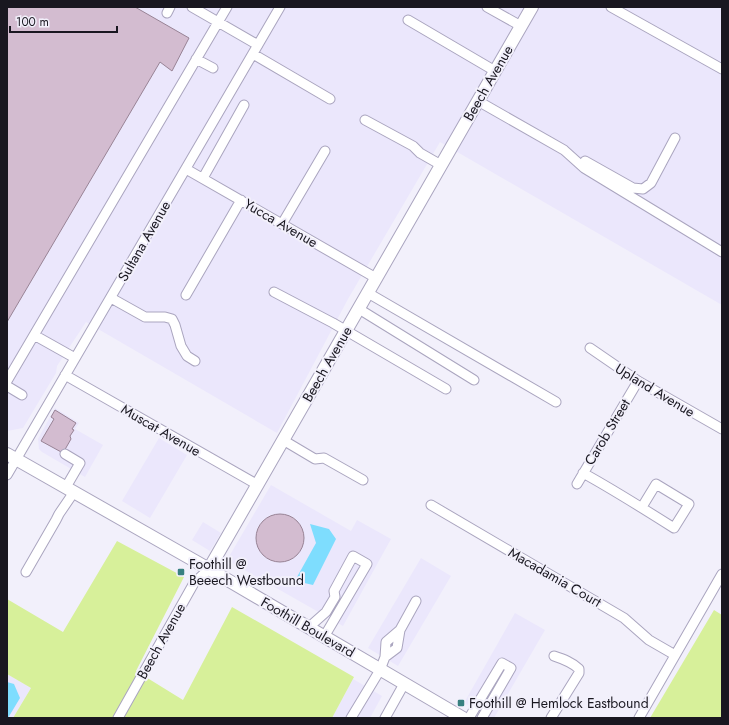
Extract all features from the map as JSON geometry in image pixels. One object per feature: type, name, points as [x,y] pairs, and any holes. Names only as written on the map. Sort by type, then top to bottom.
[{"type":"main road","name":"Beech Avenue","points":[[209,570],[532,7]]},
{"type":"main road","name":"Foothill Boulevard","points":[[12,456],[463,718]]},
{"type":"street","points":[[192,7],[258,45]]},
{"type":"street","points":[[7,381],[227,7]]},
{"type":"street","name":"Sultana Avenue","points":[[7,475],[12,456],[65,375],[111,298],[280,7]]},
{"type":"street","points":[[487,7],[521,26]]},
{"type":"street","points":[[610,7],[722,70]]},
{"type":"street","points":[[408,20],[495,71]]},
{"type":"street","points":[[253,54],[330,99]]},
{"type":"street","points":[[196,59],[213,68]]},
{"type":"street","points":[[478,101],[632,188],[643,189],[651,182],[675,138]]},
{"type":"street","points":[[202,178],[244,104]]},
{"type":"street","points":[[365,120],[413,146],[420,153],[441,165]]},
{"type":"street","points":[[564,150],[584,168],[722,252]]},
{"type":"street","points":[[282,224],[325,151]]},
{"type":"street","name":"Yucca Avenue","points":[[186,169],[376,278]]},
{"type":"street","points":[[186,295],[241,200]]},
{"type":"street","points":[[274,292],[346,331],[446,389]]},
{"type":"street","points":[[368,293],[556,402]]},
{"type":"street","points":[[111,298],[145,317],[165,317],[172,320],[181,346],[188,356],[195,361]]},
{"type":"street","points":[[358,309],[474,380]]},
{"type":"street","points":[[34,335],[75,358]]},
{"type":"street","name":"Upland Avenue","points":[[590,348],[638,380],[722,430]]},
{"type":"street","name":"Muscat Avenue","points":[[65,375],[258,485]]},
{"type":"street","name":"Carob Street","points":[[577,484],[638,380]]},
{"type":"street","points":[[7,386],[22,395]]},
{"type":"street","points":[[283,440],[315,459],[324,458],[363,480]]},
{"type":"street","points":[[26,572],[56,520],[70,490],[80,463],[65,454]]},
{"type":"street","points":[[583,473],[642,507],[674,528],[689,504],[656,484],[642,507]]},
{"type":"street","name":"Macadamia Court","points":[[431,505],[624,618],[649,640],[675,655]]},
{"type":"street","points":[[308,628],[326,612],[335,597],[334,591],[353,556],[367,564],[324,637]]},
{"type":"street","name":"Beech Avenue","points":[[118,718],[194,583],[209,570]]},
{"type":"street","points":[[639,718],[722,574]]},
{"type":"street","points":[[351,718],[380,670],[385,657],[397,648],[400,630],[416,601]]},
{"type":"street","points":[[551,718],[579,673],[579,669],[576,665],[554,656]]},
{"type":"street","points":[[469,718],[502,663],[511,668],[482,718]]},
{"type":"street","points":[[384,718],[404,684]]},
{"type":"shaded area","points":[[7,7],[722,7],[722,305],[440,142],[348,299],[277,433],[86,322],[57,366],[56,373],[23,428],[7,431]]},
{"type":"shaded area","points":[[55,408],[79,423],[75,429],[103,445],[85,477],[39,449],[38,439]]},
{"type":"shaded area","points":[[159,438],[187,455],[150,518],[122,501]]},
{"type":"shaded area","points":[[271,485],[351,531],[357,520],[391,539],[343,626],[227,560]]},
{"type":"shaded area","points":[[203,522],[221,533],[210,551],[192,540]]},
{"type":"shaded area","points":[[421,558],[451,576],[398,666],[368,648]]},
{"type":"shaded area","points":[[515,613],[545,630],[494,718],[491,718],[464,703]]},
{"type":"shaded area","points":[[7,674],[31,688],[13,718],[7,718]]},
{"type":"shaded area","points":[[353,679],[382,696],[370,718],[332,718]]},
{"type":"green space","points":[[117,541],[184,577],[136,671],[183,700],[232,607],[354,677],[332,718],[13,718],[31,688],[7,674],[7,599],[63,632]]},
{"type":"green space","points":[[714,610],[722,615],[722,718],[650,718]]},
{"type":"water","points":[[310,524],[329,529],[336,539],[313,585],[300,582],[297,577],[316,543]]},
{"type":"water","points":[[7,682],[14,684],[20,698],[8,718]]},
{"type":"building","points":[[7,7],[135,7],[189,38],[172,71],[160,62],[7,322]]},
{"type":"building","points":[[55,410],[76,423],[72,429],[74,430],[70,436],[71,439],[63,453],[41,441],[54,419],[51,417]]},
{"type":"building","points":[[280,514],[289,516],[297,521],[302,529],[304,538],[302,547],[297,555],[289,560],[280,562],[271,560],[263,555],[258,547],[256,538],[258,529],[263,521],[271,516]]},
{"type":"place","name":"Foothill @ Beeech Westbound","points":[[181,572]]},
{"type":"place","name":"Foothill @ Hemlock Eastbound","points":[[461,703]]}]
